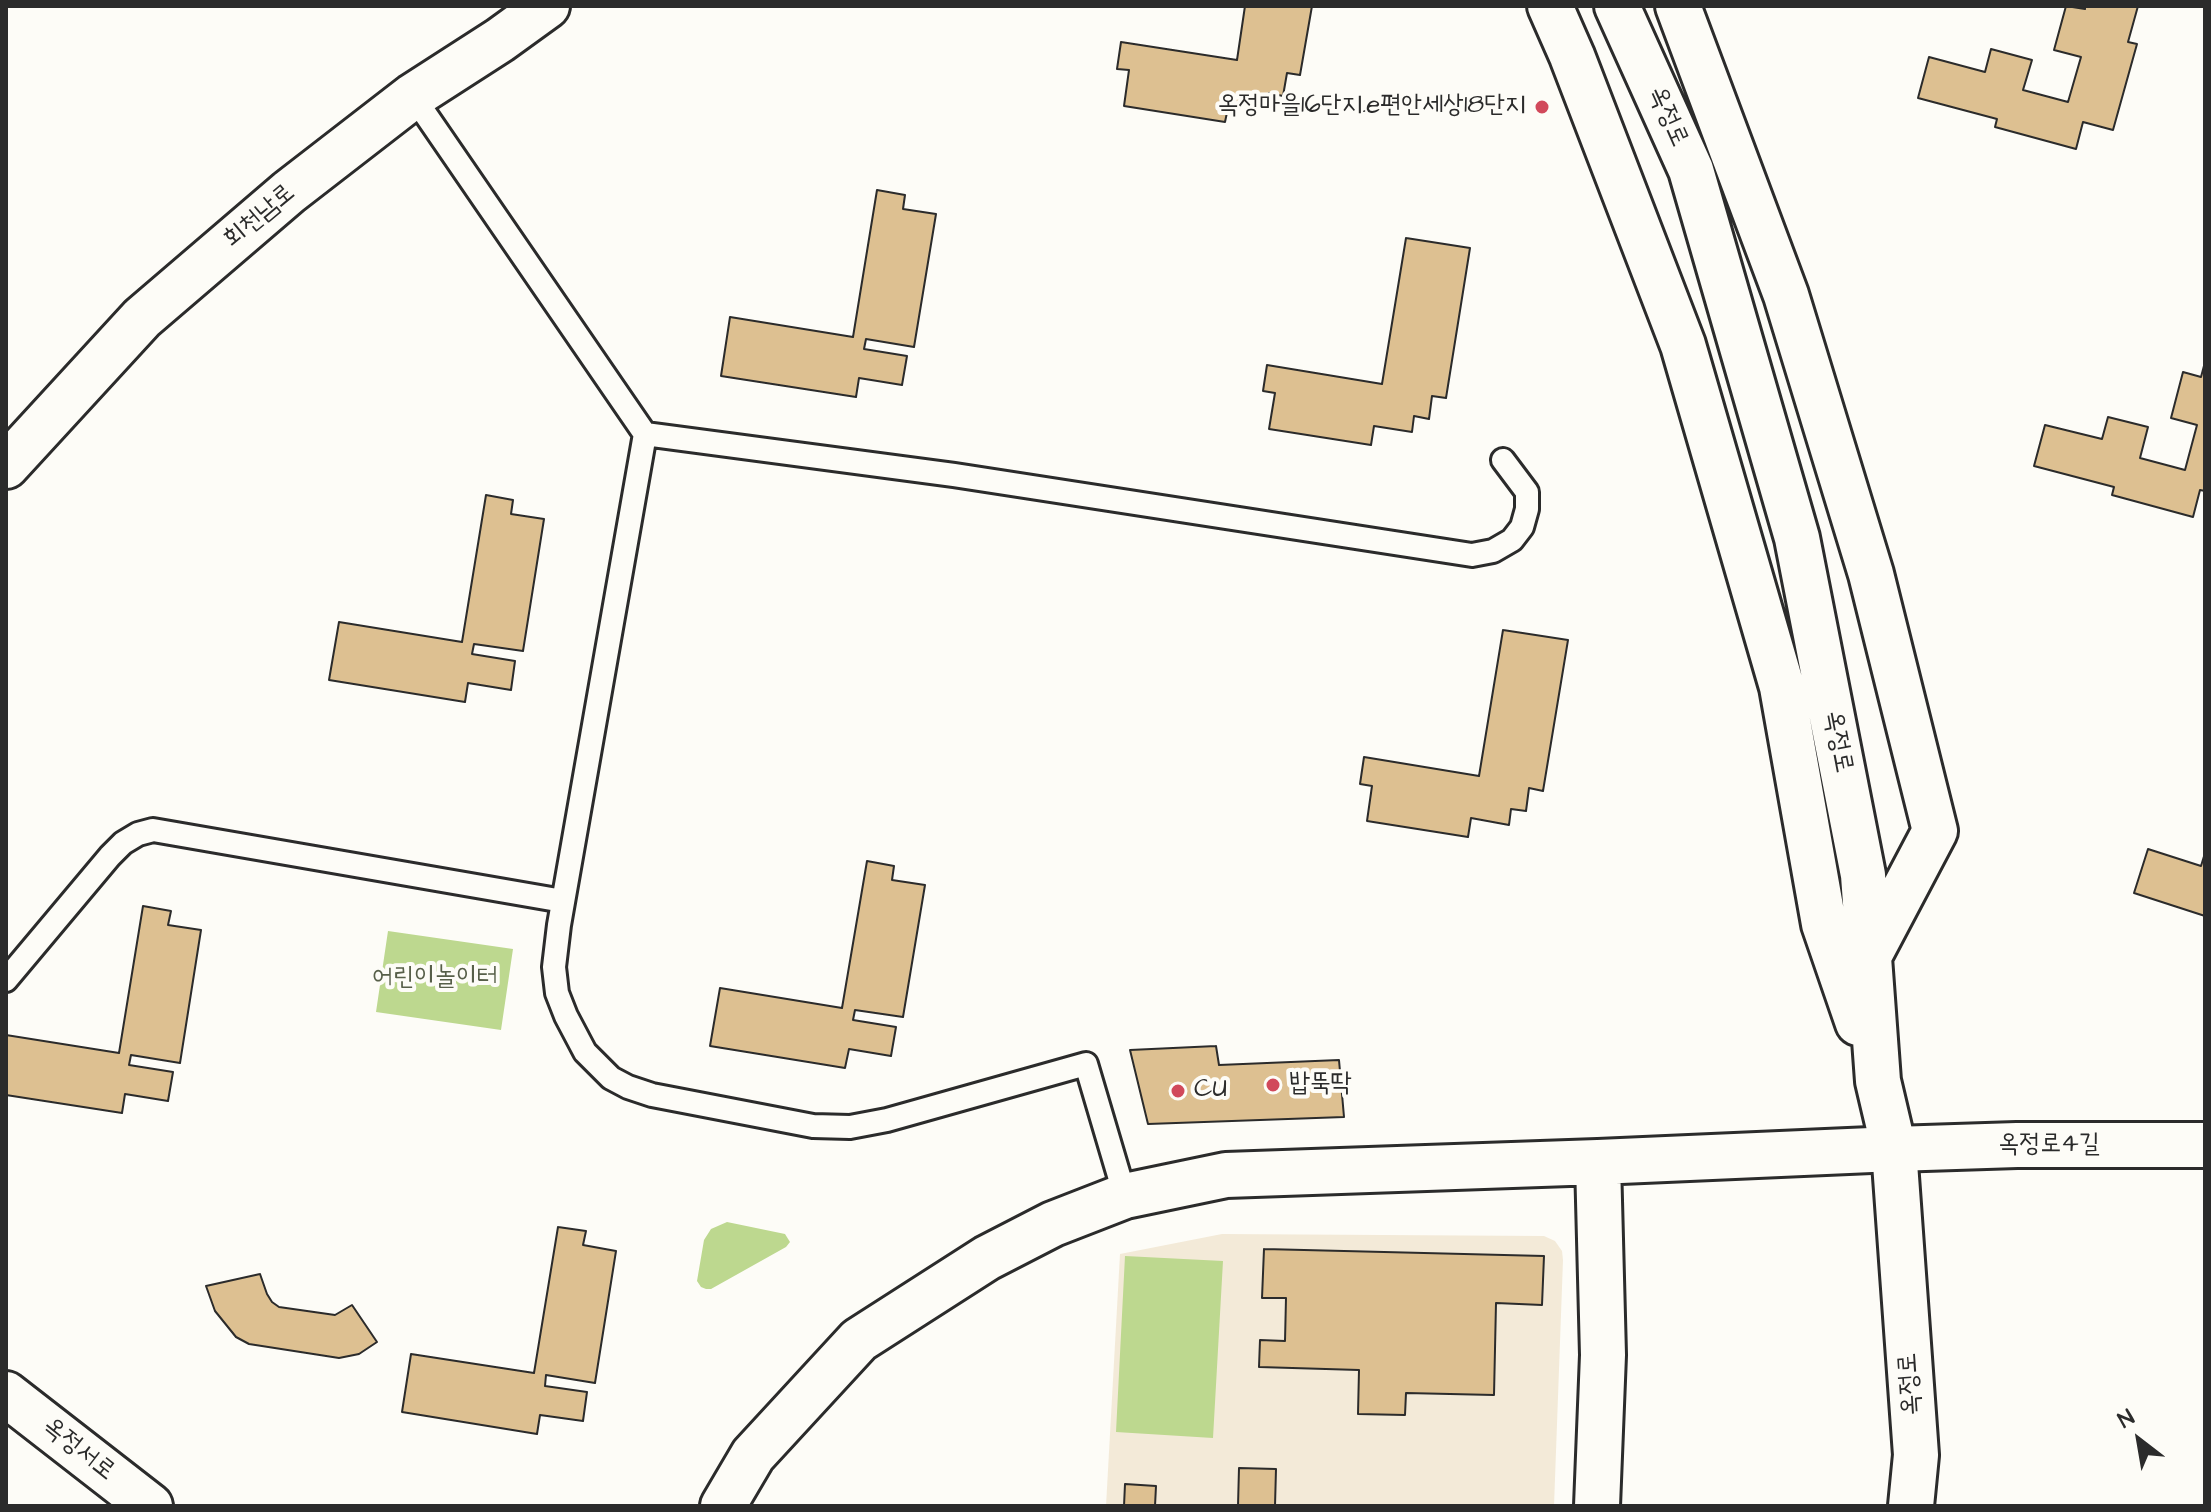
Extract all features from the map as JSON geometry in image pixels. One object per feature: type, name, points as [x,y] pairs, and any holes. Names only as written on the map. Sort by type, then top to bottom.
[{"type":"main road","name":"회천남로","points":[[6,466],[142,318],[289,192],[413,96],[547,6]]},
{"type":"main road","points":[[1550,6],[1683,345],[1782,687],[1824,924],[1878,1081]]},
{"type":"main road","name":"옥정로","points":[[1617,6],[1691,170],[1797,538],[1863,875],[1878,1081],[1894,1149],[1916,1455],[1911,1506]]},
{"type":"main road","points":[[1678,6],[1786,295],[1871,574],[1935,831],[1869,956]]},
{"type":"main road","name":"옥정로4길","points":[[723,1506],[753,1455],[859,1340],[987,1258],[1053,1224],[1125,1196],[1226,1175],[2017,1145],[2205,1145]]},
{"type":"main road","points":[[1597,1506],[1603,1355],[1598,1162]]},
{"type":"main road","name":"옥정서로","points":[[6,1394],[150,1506]]},
{"type":"lane","points":[[413,96],[645,434],[554,967],[557,993],[585,1052],[611,1078],[652,1095],[813,1126],[850,1127],[887,1120],[1086,1064],[1125,1196]]},
{"type":"lane","points":[[645,434],[954,475],[1472,555],[1502,546],[1512,540],[1522,527],[1527,509],[1527,492],[1503,460]]},
{"type":"lane","points":[[6,980],[110,856],[131,838],[153,830],[563,901]]},
{"type":"shaded area","points":[[1222,1234],[1544,1236],[1555,1241],[1562,1251],[1563,1260],[1554,1506],[1106,1506],[1120,1254]]},
{"type":"green space","name":"어린이놀이터","points":[[388,931],[513,949],[501,1030],[376,1012]]},
{"type":"green space","points":[[727,1222],[785,1234],[790,1242],[711,1289],[706,1289],[697,1281],[704,1240],[711,1229]]},
{"type":"green space","points":[[1125,1256],[1223,1261],[1213,1438],[1116,1432]]},
{"type":"building","points":[[1245,6],[1312,6],[1300,75],[1287,73],[1283,96],[1269,93],[1266,109],[1229,103],[1225,122],[1124,106],[1129,70],[1117,69],[1121,42],[1237,60]]},
{"type":"building","points":[[2066,6],[2085,9],[2085,6],[2138,6],[2128,42],[2137,44],[2113,130],[2083,122],[2076,149],[1995,127],[1997,119],[1918,98],[1929,57],[1985,72],[1991,49],[2032,60],[2023,90],[2068,102],[2081,57],[2054,50]]},
{"type":"building","points":[[877,190],[905,195],[903,209],[936,214],[914,347],[866,339],[864,349],[907,356],[902,385],[859,378],[856,397],[721,376],[730,317],[853,337]]},
{"type":"building","points":[[1406,238],[1470,248],[1446,398],[1432,396],[1429,419],[1414,416],[1412,432],[1374,426],[1371,445],[1269,429],[1275,393],[1263,391],[1267,365],[1382,384]]},
{"type":"building","points":[[2205,362],[2205,491],[2200,490],[2193,517],[2112,495],[2114,487],[2034,466],[2045,425],[2102,439],[2108,417],[2148,427],[2140,458],[2185,470],[2197,425],[2171,418],[2183,372],[2201,377]]},
{"type":"building","points":[[486,495],[513,500],[511,514],[544,519],[523,651],[474,644],[472,654],[515,661],[511,690],[468,683],[465,702],[329,680],[339,622],[462,642]]},
{"type":"building","points":[[1503,630],[1568,640],[1543,791],[1529,788],[1526,811],[1511,809],[1509,825],[1471,818],[1468,837],[1367,821],[1372,786],[1360,784],[1364,757],[1479,776]]},
{"type":"building","points":[[2148,849],[2201,866],[2205,853],[2205,916],[2134,893]]},
{"type":"building","points":[[867,861],[894,866],[892,880],[925,885],[903,1017],[855,1010],[853,1020],[896,1027],[891,1056],[849,1049],[845,1068],[710,1046],[720,988],[842,1008]]},
{"type":"building","points":[[143,906],[171,911],[168,925],[201,930],[180,1063],[131,1055],[129,1065],[173,1072],[168,1101],[125,1094],[122,1113],[6,1095],[6,1035],[119,1053]]},
{"type":"building","points":[[1216,1046],[1219,1065],[1339,1060],[1344,1117],[1148,1124],[1130,1050]]},
{"type":"building","points":[[558,1227],[586,1231],[583,1245],[616,1251],[595,1383],[546,1375],[545,1386],[587,1392],[583,1421],[540,1415],[537,1434],[402,1412],[411,1354],[534,1373]]},
{"type":"building","points":[[1264,1249],[1544,1256],[1542,1305],[1496,1303],[1494,1395],[1406,1393],[1405,1415],[1358,1414],[1359,1370],[1259,1367],[1260,1340],[1285,1341],[1286,1298],[1262,1298]]},
{"type":"building","points":[[260,1274],[267,1294],[279,1307],[335,1315],[352,1305],[377,1342],[359,1354],[339,1358],[249,1344],[236,1337],[215,1311],[206,1286]]},
{"type":"building","points":[[1239,1468],[1276,1469],[1275,1506],[1238,1506]]},
{"type":"building","points":[[1125,1484],[1156,1486],[1155,1506],[1124,1506]]},
{"type":"place","name":"옥정마을16단지.e편안세상18단지","points":[[1542,107]]},
{"type":"place","name":"밥뚝딱","points":[[1273,1085]]},
{"type":"place","name":"CU","points":[[1178,1091]]}]
